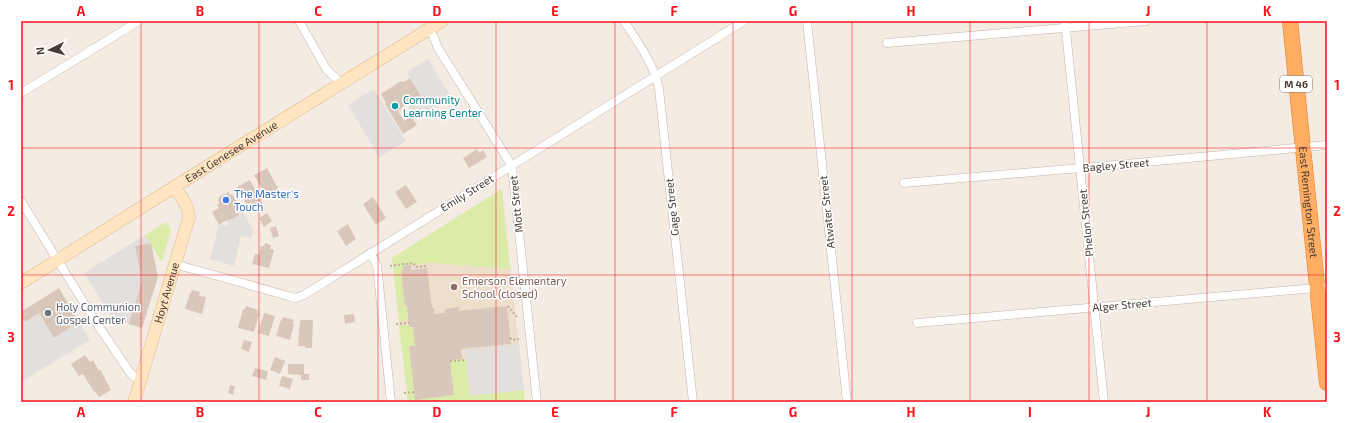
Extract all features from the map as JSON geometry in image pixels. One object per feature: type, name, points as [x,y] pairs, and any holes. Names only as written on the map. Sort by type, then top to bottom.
[{"type":"highway","name":"East Remington Street","points":[[1290,21],[1302,147],[1322,287],[1327,383]]},
{"type":"main road","name":"East Genesee Avenue","points":[[21,283],[174,186],[442,21]]},
{"type":"main road","name":"Hoyt Avenue","points":[[134,402],[189,217],[188,210],[174,186]]},
{"type":"street","points":[[21,93],[139,21]]},
{"type":"street","points":[[299,21],[327,70],[341,83]]},
{"type":"street","name":"Gage Street","points":[[624,21],[651,64],[656,75],[659,89],[693,402]]},
{"type":"street","name":"Emily Street","points":[[174,264],[296,298],[304,295],[744,21]]},
{"type":"street","name":"Atwater Street","points":[[807,21],[847,402]]},
{"type":"street","points":[[887,43],[1066,25],[1146,21]]},
{"type":"street","name":"Phelon Street","points":[[1066,25],[1104,402]]},
{"type":"street","name":"Mott Street","points":[[430,28],[438,48],[512,166],[538,402]]},
{"type":"street","name":"Bagley Street","points":[[904,182],[1080,168],[1327,145]]},
{"type":"street","points":[[21,201],[96,324],[131,374],[140,381]]},
{"type":"street","points":[[370,253],[377,265],[392,402]]},
{"type":"street","name":"Alger Street","points":[[917,323],[1322,287]]},
{"type":"path","points":[[390,266],[413,263],[416,267],[427,266]]},
{"type":"path","points":[[508,306],[517,317]]},
{"type":"path","points":[[396,324],[409,323]]},
{"type":"path","points":[[510,338],[513,340],[519,340]]},
{"type":"path","points":[[451,360],[466,360]]},
{"type":"path","points":[[404,393],[414,392]]},
{"type":"shaded area","points":[[428,59],[451,97],[416,118],[407,104],[421,95],[407,72]]},
{"type":"shaded area","points":[[374,89],[406,141],[379,157],[348,105]]},
{"type":"shaded area","name":"Emerson Elementary School (closed)","points":[[502,189],[525,402],[408,402],[392,258]]},
{"type":"shaded area","points":[[241,209],[253,230],[251,238],[241,236],[234,266],[210,259],[219,225],[227,226],[228,221],[239,215],[237,211]]},
{"type":"shaded area","points":[[145,235],[151,243],[129,324],[123,322],[117,326],[84,273]]},
{"type":"shaded area","points":[[39,313],[54,338],[79,322],[90,340],[21,382],[21,316],[25,322]]},
{"type":"shaded area","points":[[519,344],[524,390],[470,396],[465,350]]},
{"type":"green space","points":[[502,189],[510,269],[431,263],[403,266],[403,270],[401,271],[405,306],[407,305],[409,320],[399,321],[392,258]]},
{"type":"green space","points":[[166,222],[171,230],[162,262],[145,235]]},
{"type":"green space","points":[[409,325],[409,327],[413,327],[415,346],[409,347],[415,400],[454,395],[450,360],[466,359],[470,396],[524,390],[525,402],[408,402],[399,326]]},
{"type":"building","name":"Community Learning Center","points":[[410,78],[421,96],[398,111],[404,121],[411,116],[417,125],[403,134],[385,104],[386,103],[381,94],[401,81],[404,82]]},
{"type":"building","points":[[477,149],[479,153],[483,150],[487,157],[469,168],[463,158]]},
{"type":"building","points":[[267,168],[279,190],[267,197],[254,175]]},
{"type":"building","points":[[250,180],[263,204],[250,211],[237,187]]},
{"type":"building","points":[[406,185],[417,202],[406,209],[395,192]]},
{"type":"building","points":[[229,192],[230,195],[232,194],[241,209],[237,211],[239,215],[219,225],[212,212],[219,208],[217,205],[219,203],[219,197]]},
{"type":"building","points":[[373,197],[386,218],[376,225],[363,204]]},
{"type":"building","points":[[267,213],[272,221],[264,227],[259,218]]},
{"type":"building","points":[[348,224],[356,239],[346,246],[337,231]]},
{"type":"building","points":[[276,226],[279,236],[273,238],[270,228]]},
{"type":"building","points":[[151,243],[158,277],[142,328],[129,324],[142,280],[135,246]]},
{"type":"building","points":[[265,243],[271,245],[270,249],[274,250],[269,268],[252,264],[255,254],[259,255],[261,246],[264,246]]},
{"type":"building","points":[[411,265],[411,270],[427,268],[434,314],[445,313],[445,309],[459,307],[459,311],[507,306],[511,344],[461,349],[462,359],[450,360],[454,395],[415,400],[409,346],[415,346],[413,327],[409,327],[401,271],[403,270],[403,266]]},
{"type":"building","name":"Holy Communion Gospel Center","points":[[59,288],[79,322],[54,338],[39,313],[25,322],[21,316],[21,312]]},
{"type":"building","points":[[192,290],[200,292],[199,296],[206,297],[202,314],[185,309]]},
{"type":"building","points":[[246,306],[258,310],[257,313],[259,313],[254,332],[238,328],[243,309],[245,309]]},
{"type":"building","points":[[264,313],[275,316],[269,336],[258,333]]},
{"type":"building","points":[[354,314],[355,322],[345,324],[344,315]]},
{"type":"building","points":[[283,317],[294,320],[290,340],[276,336]]},
{"type":"building","points":[[300,320],[313,320],[312,348],[298,346]]},
{"type":"building","points":[[244,340],[252,342],[249,352],[241,349]]},
{"type":"building","points":[[85,355],[90,362],[93,360],[99,371],[100,369],[111,390],[99,397],[95,391],[94,392],[83,374],[79,376],[71,364]]},
{"type":"building","points":[[275,357],[285,361],[280,374],[270,370]]},
{"type":"building","points":[[288,364],[304,364],[304,374],[309,374],[309,380],[301,380],[301,375],[288,374]]},
{"type":"building","points":[[255,368],[268,371],[266,380],[252,376]]},
{"type":"building","points":[[282,376],[293,379],[290,389],[279,386]]},
{"type":"building","points":[[230,385],[235,386],[233,395],[228,393]]},
{"type":"place","name":"Community Learning Center","points":[[395,106]]},
{"type":"place","name":"The Master's Touch","points":[[226,200]]},
{"type":"place","name":"Emerson Elementary School (closed)","points":[[454,287]]},
{"type":"place","name":"Holy Communion Gospel Center","points":[[48,313]]}]
